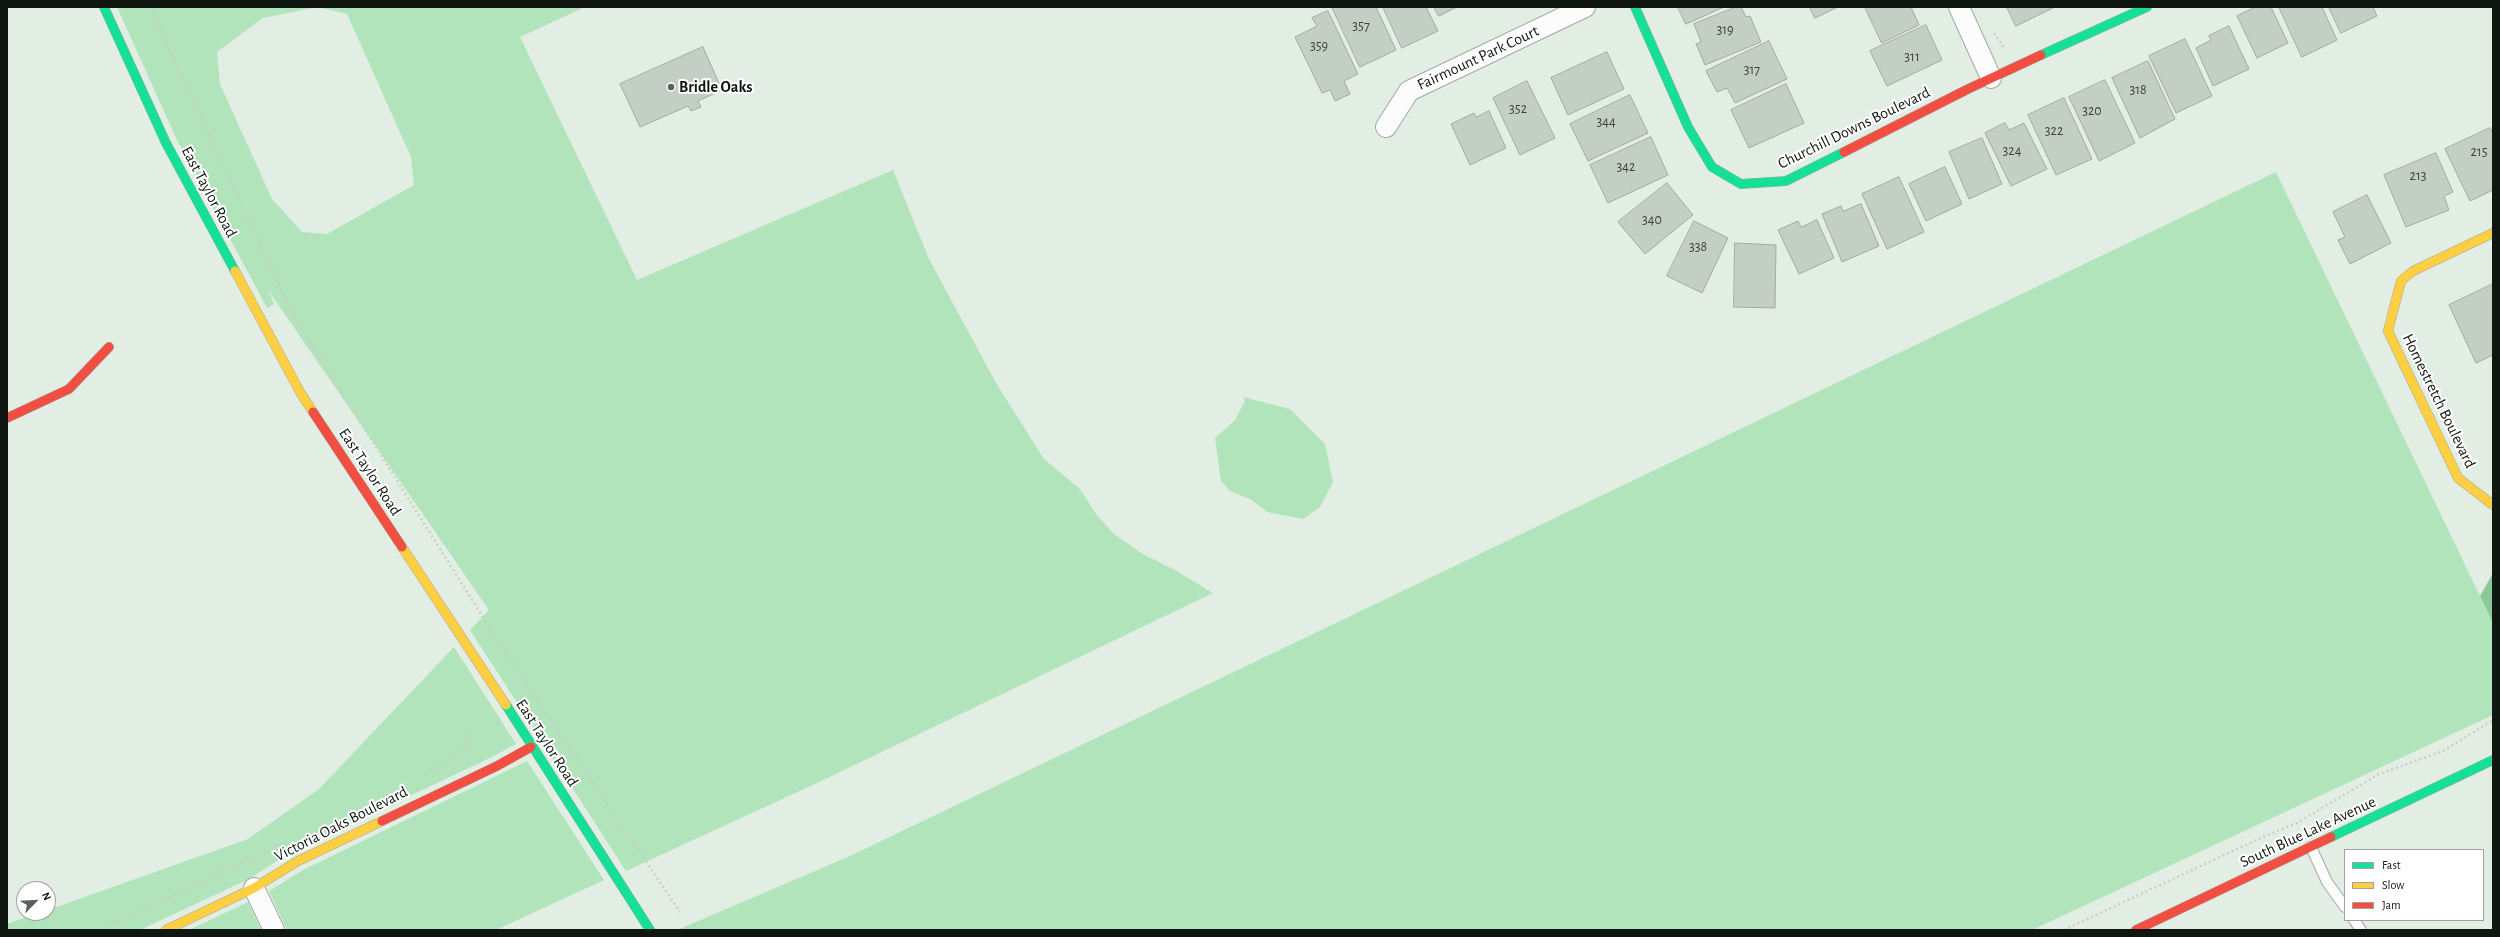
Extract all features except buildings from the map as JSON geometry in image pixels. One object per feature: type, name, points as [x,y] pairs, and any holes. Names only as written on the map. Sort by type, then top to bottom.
[{"type":"street","name":"East Taylor Road","points":[[104,7],[166,143],[300,392],[650,930]]},
{"type":"street","name":"Fairmount Park Court","points":[[1386,127],[1409,91],[1585,7]]},
{"type":"street","name":"Churchill Downs Boulevard","points":[[1635,7],[1692,133],[1712,166],[1741,184],[1786,181],[1991,78],[2147,7]]},
{"type":"street","points":[[1959,7],[1991,78]]},
{"type":"street","name":"Homestretch Boulevard","points":[[2493,233],[2413,271],[2401,281],[2388,331],[2458,478],[2493,505]]},
{"type":"street","points":[[7,418],[68,389],[109,346]]},
{"type":"street","name":"Victoria Oaks Boulevard","points":[[166,930],[254,888],[298,861],[497,766],[531,747]]},
{"type":"street","name":"South Blue Lake Avenue","points":[[2136,930],[2493,760]]},
{"type":"street","points":[[254,888],[274,930]]},
{"type":"lane","points":[[2311,847],[2327,882],[2344,906]]},
{"type":"lane","points":[[2355,921],[2361,930]]},
{"type":"path","points":[[150,7],[294,317],[503,649],[680,912]]},
{"type":"path","points":[[1991,27],[2005,50],[2013,48]]},
{"type":"path","points":[[2064,930],[2268,834],[2297,823],[2379,774],[2443,751],[2493,720]]},
{"type":"shaded area","points":[[117,7],[317,7],[263,18],[217,52],[220,84],[272,199],[302,232],[327,234],[414,185],[411,157],[347,14],[318,7],[585,7],[520,37],[637,280],[893,170],[929,259],[996,383],[1044,459],[1080,489],[1096,514],[1114,534],[1143,554],[1173,569],[1213,593],[817,783],[626,871],[470,630],[489,610],[268,290],[274,304],[267,308],[176,138]]},
{"type":"shaded area","points":[[2276,172],[2493,623],[2493,715],[2032,930],[677,930],[850,856]]},
{"type":"shaded area","points":[[1243,397],[1290,409],[1325,444],[1333,482],[1320,507],[1303,519],[1267,512],[1252,500],[1230,491],[1221,481],[1215,438],[1235,420],[1245,401]]},
{"type":"shaded area","points":[[2493,573],[2493,623],[2480,596]]},
{"type":"shaded area","points":[[454,647],[516,744],[492,757],[293,851],[249,879],[140,930],[7,930],[7,924],[16,921],[56,921],[56,907],[248,839],[319,789]]},
{"type":"shaded area","points":[[527,761],[604,880],[496,930],[287,930],[269,891],[303,870]]},
{"type":"shaded area","points":[[248,902],[261,930],[189,930]]},
{"type":"traffic: fast","points":[[104,7],[166,143],[235,271]]},
{"type":"traffic: fast","points":[[1635,7],[1688,127],[1712,167],[1741,184],[1786,181],[1844,152]]},
{"type":"traffic: fast","points":[[2041,55],[2147,7]]},
{"type":"traffic: fast","points":[[506,705],[650,930]]},
{"type":"traffic: fast","points":[[2331,837],[2493,760]]},
{"type":"traffic: slow","points":[[2493,233],[2413,271],[2401,281],[2388,331],[2458,478],[2493,505]]},
{"type":"traffic: slow","points":[[235,271],[300,392],[313,412]]},
{"type":"traffic: slow","points":[[402,547],[506,705]]},
{"type":"traffic: slow","points":[[166,930],[254,888],[298,861],[382,821]]},
{"type":"traffic: jam","points":[[1844,152],[1968,89],[2041,55]]},
{"type":"traffic: jam","points":[[7,418],[69,389],[109,347]]},
{"type":"traffic: jam","points":[[313,412],[402,547]]},
{"type":"traffic: jam","points":[[382,821],[497,766],[531,747]]},
{"type":"traffic: jam","points":[[2136,930],[2331,837]]},
{"type":"place","name":"Bridle Oaks","points":[[671,87]]}]
